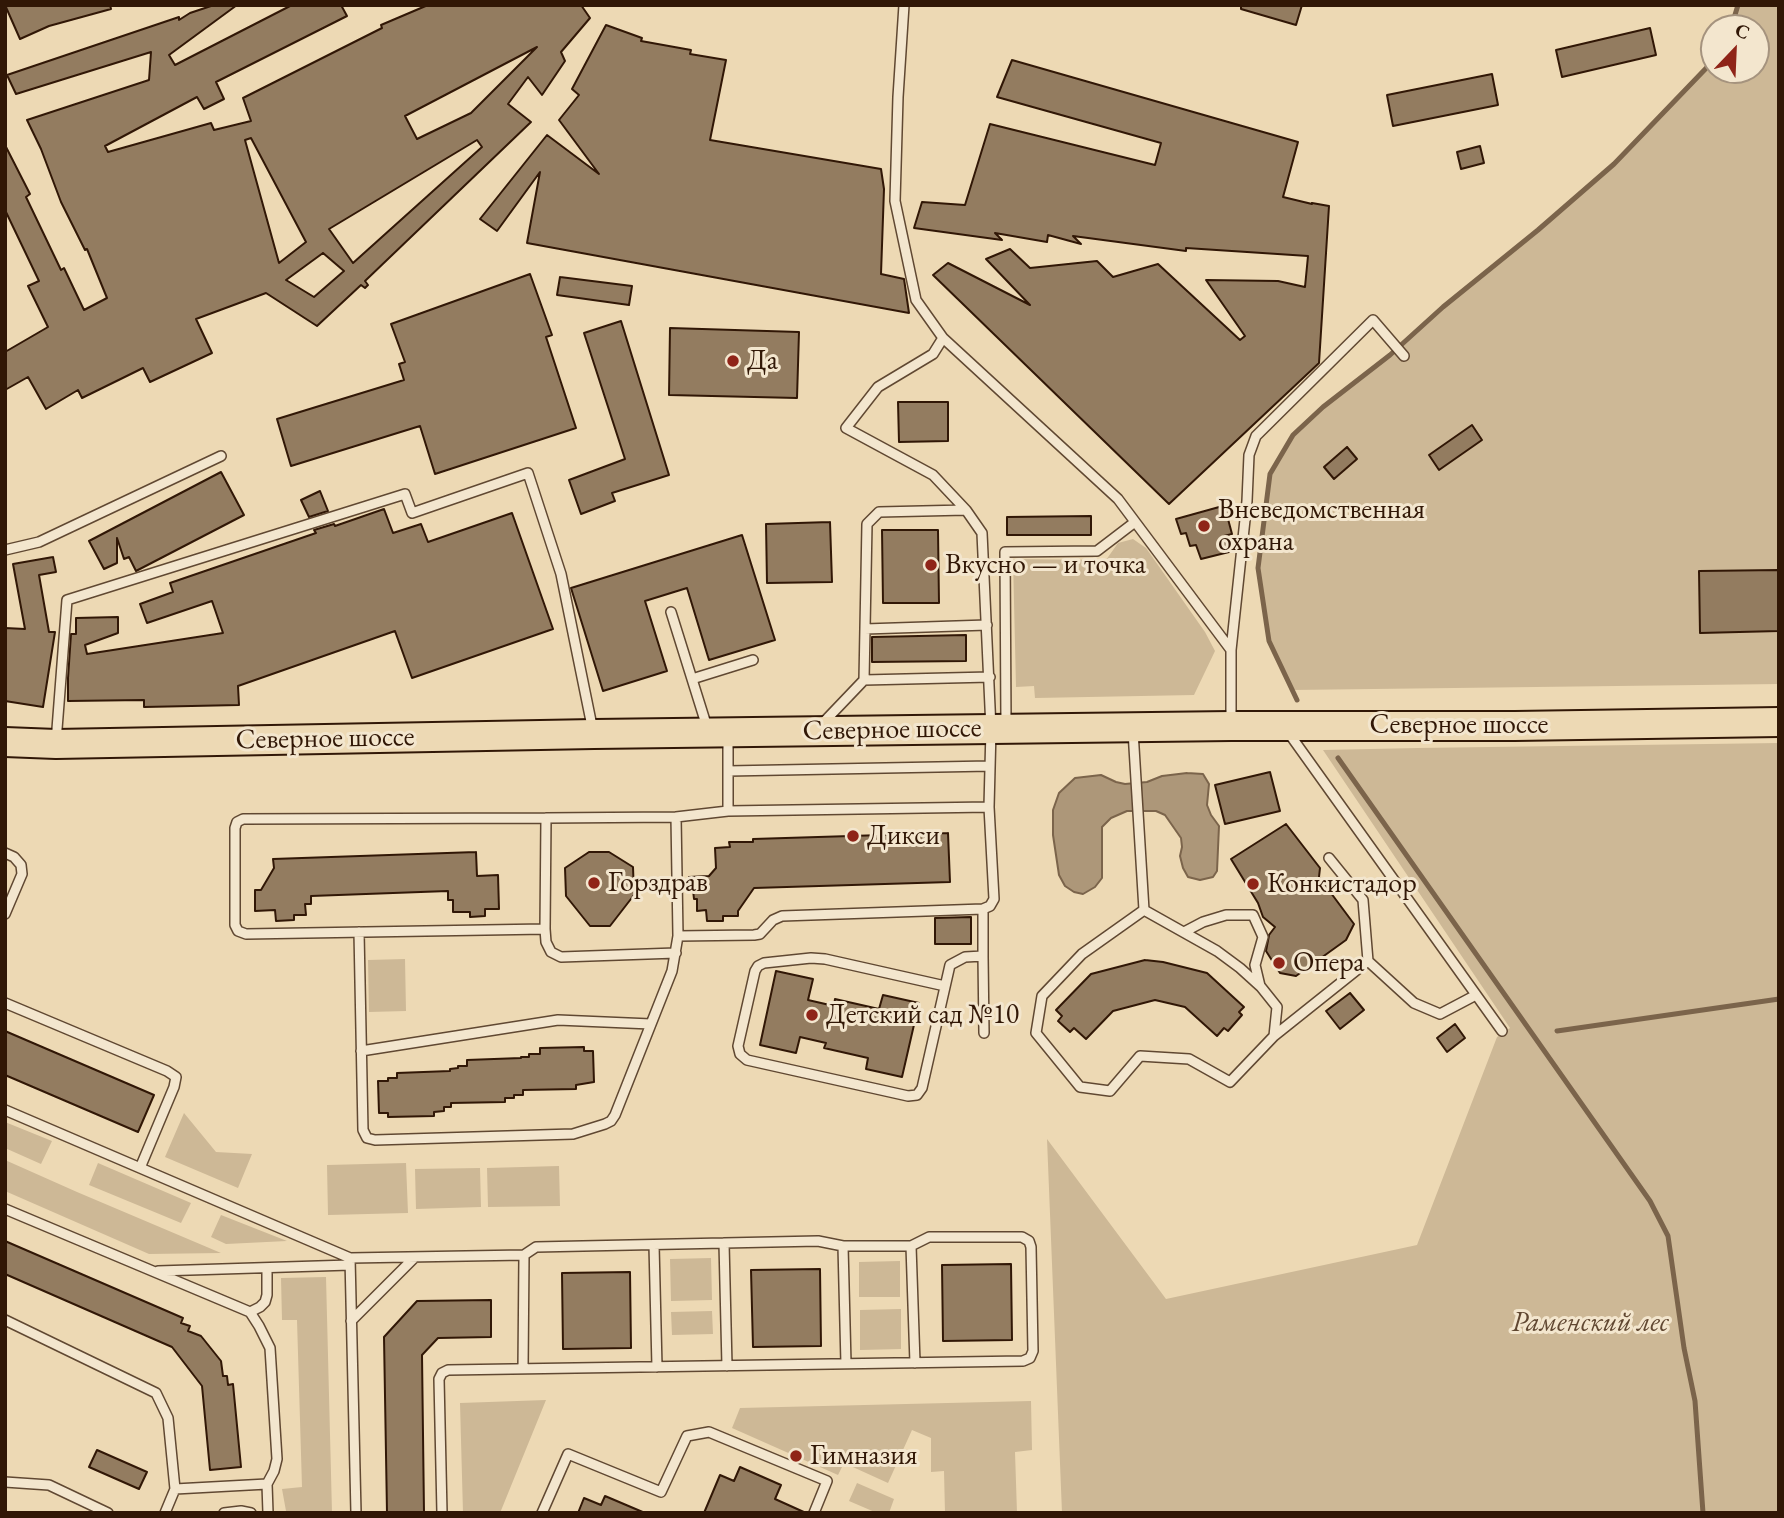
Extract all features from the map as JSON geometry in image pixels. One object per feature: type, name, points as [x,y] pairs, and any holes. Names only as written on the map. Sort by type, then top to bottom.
[{"type":"main road","name":"Северное шоссе","points":[[5,742],[56,744],[1282,725],[1516,726],[1779,722]]},
{"type":"lane","points":[[904,5],[895,201],[916,300],[943,338],[1118,499],[1231,650]]},
{"type":"lane","points":[[1231,726],[1231,650],[1247,501],[1249,455],[1256,436],[1373,320],[1404,356]]},
{"type":"lane","points":[[943,338],[933,354],[878,387],[846,428],[933,475],[966,510],[982,533],[990,677],[998,729]]},
{"type":"lane","points":[[5,550],[39,542],[221,456]]},
{"type":"lane","points":[[56,744],[66,600],[405,494],[412,513],[528,473],[561,574],[594,734]]},
{"type":"lane","points":[[815,731],[864,680],[867,524],[879,512],[966,510]]},
{"type":"lane","points":[[678,936],[760,934],[773,920],[782,916],[983,909],[990,906],[994,899],[989,807],[990,766],[998,729],[1005,552],[1097,551],[1135,522]]},
{"type":"lane","points":[[671,612],[692,679],[718,732],[728,771],[728,811]]},
{"type":"lane","points":[[864,629],[987,625]]},
{"type":"lane","points":[[692,679],[753,660]]},
{"type":"lane","points":[[864,680],[990,677]]},
{"type":"lane","points":[[1282,725],[1502,1031]]},
{"type":"lane","points":[[1133,728],[1144,910]]},
{"type":"lane","points":[[728,771],[990,766]]},
{"type":"lane","points":[[545,929],[246,934],[239,931],[235,925],[237,822],[243,819],[676,817],[728,811],[989,807]]},
{"type":"lane","points":[[359,932],[363,1130],[367,1138],[375,1140],[573,1134],[611,1121],[672,971],[676,953],[676,817]]},
{"type":"lane","points":[[547,818],[545,929],[546,942],[551,952],[561,957],[676,953]]},
{"type":"lane","points":[[5,853],[15,857],[21,865],[22,874],[5,914]]},
{"type":"lane","points":[[1329,858],[1363,900],[1368,961],[1414,1003],[1440,1014],[1476,995]]},
{"type":"lane","points":[[983,909],[984,1032]]},
{"type":"lane","points":[[1144,910],[1082,954],[1042,996],[1036,1033],[1080,1087],[1110,1091],[1140,1056],[1189,1059],[1230,1082],[1274,1036],[1368,961]]},
{"type":"lane","points":[[1144,910],[1217,951],[1261,987],[1277,1007],[1274,1036]]},
{"type":"lane","points":[[1184,932],[1203,922],[1226,915],[1253,915],[1264,937],[1255,965],[1261,987]]},
{"type":"lane","points":[[945,986],[825,959],[764,963],[755,971],[738,1046],[740,1054],[747,1060],[908,1096],[917,1095],[922,1088],[950,965],[965,957],[984,956]]},
{"type":"lane","points":[[5,1003],[176,1077],[140,1168]]},
{"type":"lane","points":[[361,1051],[558,1020],[651,1024]]},
{"type":"lane","points":[[5,1110],[350,1262]]},
{"type":"lane","points":[[5,1209],[250,1312],[270,1348],[277,1459],[267,1484],[268,1513]]},
{"type":"lane","points":[[153,1272],[267,1268],[415,1257],[524,1255],[536,1247],[818,1241],[843,1246],[911,1246],[929,1237],[1022,1237],[1029,1241],[1033,1351],[1030,1357],[1023,1361],[448,1370],[442,1373],[439,1380],[443,1513]]},
{"type":"lane","points":[[724,1243],[727,1366]]},
{"type":"lane","points":[[654,1245],[657,1367]]},
{"type":"lane","points":[[843,1246],[846,1364]]},
{"type":"lane","points":[[911,1246],[915,1363]]},
{"type":"lane","points":[[523,1369],[524,1255]]},
{"type":"lane","points":[[351,1321],[415,1257]]},
{"type":"lane","points":[[350,1262],[356,1513]]},
{"type":"lane","points":[[250,1312],[265,1302],[267,1268]]},
{"type":"lane","points":[[5,1320],[156,1393],[168,1418],[175,1489],[165,1513]]},
{"type":"lane","points":[[542,1513],[568,1454],[661,1493],[687,1436],[709,1432],[827,1481],[814,1513]]},
{"type":"lane","points":[[5,1482],[49,1485],[108,1513]]},
{"type":"lane","points":[[175,1489],[267,1484]]},
{"type":"lane","points":[[224,1513],[251,1513]]},
{"type":"green space","points":[[1738,5],[1779,5],[1779,684],[1292,690],[1269,641],[1258,568],[1270,474],[1293,435],[1614,164],[1700,75],[1700,84],[1770,84],[1770,14],[1735,14]]},
{"type":"green space","points":[[1133,539],[1146,548],[1205,632],[1215,651],[1194,695],[1035,698],[1034,686],[1016,687],[1013,559],[1106,560],[1118,543]]},
{"type":"green space","name":"Раменский лес","points":[[1779,743],[1779,1513],[1062,1513],[1047,1139],[1166,1299],[1417,1245],[1497,1037],[1510,1028],[1323,750]]},
{"type":"green space","points":[[405,959],[406,1011],[369,1012],[368,960]]},
{"type":"green space","points":[[184,1113],[216,1152],[252,1154],[238,1188],[165,1157]]},
{"type":"green space","points":[[5,1122],[52,1141],[41,1164],[5,1148]]},
{"type":"green space","points":[[5,1160],[221,1253],[149,1254],[5,1191]]},
{"type":"green space","points":[[98,1163],[191,1203],[181,1223],[89,1185]]},
{"type":"green space","points":[[406,1163],[408,1213],[328,1215],[327,1165]]},
{"type":"green space","points":[[559,1166],[560,1206],[488,1207],[487,1168]]},
{"type":"green space","points":[[480,1168],[481,1207],[416,1209],[415,1169]]},
{"type":"green space","points":[[221,1215],[287,1241],[226,1244],[211,1237]]},
{"type":"green space","points":[[711,1258],[712,1300],[671,1301],[670,1259]]},
{"type":"green space","points":[[900,1261],[900,1297],[859,1297],[859,1262]]},
{"type":"green space","points":[[326,1277],[332,1513],[289,1513],[286,1511],[282,1489],[302,1487],[297,1320],[282,1320],[281,1278]]},
{"type":"green space","points":[[901,1309],[901,1349],[860,1350],[860,1310]]},
{"type":"green space","points":[[712,1311],[713,1334],[672,1335],[671,1312]]},
{"type":"green space","points":[[546,1400],[500,1513],[463,1513],[460,1403]]},
{"type":"green space","points":[[1031,1401],[1032,1450],[1015,1452],[1017,1513],[945,1513],[944,1471],[931,1472],[931,1438],[912,1430],[888,1483],[844,1463],[838,1475],[732,1428],[740,1408]]},
{"type":"green space","points":[[857,1483],[894,1499],[889,1513],[877,1513],[849,1501]]},
{"type":"shaded area","points":[[1187,773],[1203,774],[1209,784],[1207,805],[1219,826],[1217,871],[1213,877],[1200,880],[1188,877],[1180,856],[1181,838],[1165,815],[1156,811],[1127,811],[1111,818],[1102,827],[1102,878],[1095,887],[1083,894],[1065,886],[1059,875],[1053,835],[1053,810],[1059,793],[1075,778],[1101,775],[1125,784]]},
{"type":"building","points":[[5,5],[110,5],[111,9],[49,26],[20,39]]},
{"type":"building","points":[[214,5],[237,5],[169,55],[175,65],[292,5],[341,5],[347,16],[216,82],[224,99],[204,109],[197,97],[105,146],[108,152],[211,123],[214,130],[251,121],[243,98],[382,28],[381,25],[428,5],[581,5],[590,18],[561,52],[565,61],[542,95],[528,77],[508,104],[531,122],[365,281],[368,285],[365,288],[361,285],[317,326],[266,293],[196,319],[212,353],[150,382],[143,368],[82,398],[78,390],[46,409],[28,377],[5,390],[5,352],[48,327],[28,286],[39,281],[5,210],[5,145],[30,194],[26,197],[61,270],[64,268],[84,310],[107,298],[87,249],[85,250],[61,202],[27,120],[149,80],[151,52],[16,94],[7,75],[179,17],[179,20],[190,13]],"holes":[[[537,47],[471,113],[417,139],[405,116]],[[251,138],[306,242],[279,263],[245,140]],[[477,140],[482,147],[353,263],[329,229]],[[323,253],[344,271],[314,297],[286,280]]]},
{"type":"building","points":[[1241,5],[1302,5],[1296,25],[1241,9]]},
{"type":"building","points":[[606,25],[642,38],[641,41],[691,50],[690,54],[726,60],[710,140],[881,169],[884,189],[881,274],[904,279],[909,313],[527,243],[540,172],[497,231],[480,219],[547,135],[599,174],[559,120],[579,95],[572,89]]},
{"type":"building","points":[[1650,28],[1656,55],[1562,77],[1556,50]]},
{"type":"building","points":[[1012,60],[1298,142],[1283,197],[1329,206],[1319,363],[1169,504],[933,275],[948,263],[1030,305],[986,259],[1010,249],[1030,268],[1097,261],[1113,277],[1158,264],[1240,340],[1245,336],[1206,280],[1278,281],[1305,287],[1308,256],[1186,248],[1186,251],[1073,236],[1081,244],[1048,235],[1047,242],[995,233],[1002,240],[914,228],[922,202],[965,205],[990,124],[1155,165],[1161,143],[997,97]]},
{"type":"building","points":[[1492,74],[1498,105],[1393,126],[1387,95]]},
{"type":"building","points":[[1480,146],[1484,163],[1461,169],[1457,152]]},
{"type":"building","points":[[530,274],[552,335],[546,337],[576,428],[435,474],[420,426],[291,466],[277,419],[404,380],[399,364],[405,362],[391,324]]},
{"type":"building","points":[[560,277],[632,286],[629,305],[557,295]]},
{"type":"building","points":[[621,321],[669,475],[612,493],[615,501],[581,514],[569,480],[625,459],[584,333]]},
{"type":"building","points":[[670,328],[799,332],[797,398],[669,395]]},
{"type":"building","points":[[898,402],[948,402],[948,441],[899,442]]},
{"type":"building","points":[[1472,425],[1482,440],[1439,470],[1429,455]]},
{"type":"building","points":[[1347,447],[1357,459],[1334,479],[1324,467]]},
{"type":"building","points":[[221,472],[244,515],[136,571],[129,557],[124,559],[117,538],[117,563],[104,569],[89,541]]},
{"type":"building","points":[[320,491],[328,511],[309,517],[301,500]]},
{"type":"building","name":"Вневедомственная охрана","points":[[1230,504],[1234,517],[1228,519],[1232,534],[1224,536],[1229,552],[1201,559],[1196,545],[1190,546],[1186,533],[1181,534],[1176,519]]},
{"type":"building","points":[[384,509],[393,533],[421,524],[428,542],[512,513],[553,629],[412,678],[395,631],[238,686],[239,705],[144,707],[144,700],[68,701],[71,634],[76,634],[76,618],[118,617],[118,633],[85,645],[87,654],[223,633],[212,601],[147,623],[140,604],[173,592],[170,583],[316,533],[314,530],[334,524],[335,526]]},
{"type":"building","points":[[1091,516],[1091,535],[1007,535],[1007,517]]},
{"type":"building","points":[[830,522],[832,582],[767,583],[766,524]]},
{"type":"building","points":[[882,530],[938,530],[939,603],[883,603]]},
{"type":"building","points":[[742,535],[775,640],[709,660],[687,588],[645,601],[667,671],[603,691],[571,588]]},
{"type":"building","points":[[53,557],[56,572],[39,575],[49,632],[55,632],[43,707],[5,701],[5,628],[25,629],[13,564]]},
{"type":"building","points":[[1779,570],[1779,631],[1700,633],[1699,571]]},
{"type":"building","points":[[966,635],[966,661],[872,662],[872,637]]},
{"type":"building","points":[[1270,772],[1280,811],[1225,824],[1215,785]]},
{"type":"building","points":[[1286,824],[1320,868],[1319,877],[1354,924],[1346,940],[1296,976],[1280,973],[1266,951],[1269,935],[1275,927],[1263,917],[1258,903],[1231,859]]},
{"type":"building","points":[[948,833],[950,882],[754,888],[738,911],[738,916],[723,916],[723,921],[707,921],[706,910],[697,911],[697,899],[694,899],[693,890],[689,890],[689,877],[709,876],[716,868],[715,848],[730,847],[729,842]]},
{"type":"building","points":[[476,852],[477,876],[498,875],[499,909],[485,909],[485,916],[470,917],[470,912],[453,912],[453,900],[448,900],[448,891],[311,896],[311,904],[305,904],[306,915],[294,915],[294,920],[276,921],[275,910],[255,911],[255,890],[261,890],[274,868],[273,859]]},
{"type":"building","points":[[589,852],[609,852],[633,867],[634,895],[610,926],[590,926],[566,896],[565,868]]},
{"type":"building","points":[[971,917],[971,944],[935,944],[935,918]]},
{"type":"building","points":[[1145,960],[1207,973],[1244,1007],[1239,1012],[1242,1015],[1228,1031],[1224,1028],[1217,1036],[1185,1007],[1155,1000],[1113,1011],[1086,1039],[1074,1028],[1070,1032],[1058,1021],[1062,1016],[1056,1010],[1091,974]]},
{"type":"building","points":[[776,971],[813,979],[808,1000],[834,1006],[835,999],[879,1009],[883,995],[919,1003],[902,1077],[866,1069],[868,1058],[824,1048],[826,1043],[800,1037],[796,1053],[760,1045]]},
{"type":"building","points":[[1350,993],[1364,1010],[1340,1029],[1326,1011]]},
{"type":"building","points":[[1455,1024],[1465,1038],[1447,1052],[1437,1038]]},
{"type":"building","points":[[5,1031],[154,1095],[138,1132],[5,1075]]},
{"type":"building","points":[[584,1047],[584,1051],[593,1051],[594,1082],[576,1085],[576,1089],[523,1090],[523,1095],[505,1098],[505,1102],[451,1103],[451,1107],[444,1107],[444,1111],[434,1112],[434,1116],[388,1117],[388,1113],[379,1113],[378,1081],[397,1078],[397,1073],[450,1071],[458,1066],[467,1066],[467,1060],[521,1058],[529,1057],[529,1054],[540,1054],[540,1048]]},
{"type":"building","points":[[5,1241],[183,1318],[181,1323],[190,1326],[188,1331],[201,1336],[221,1361],[223,1376],[227,1376],[228,1385],[233,1384],[241,1467],[210,1470],[202,1386],[172,1347],[5,1274]]},
{"type":"building","points":[[1011,1264],[1012,1340],[943,1341],[942,1265]]},
{"type":"building","points":[[820,1269],[821,1346],[753,1347],[751,1270]]},
{"type":"building","points":[[630,1272],[631,1348],[563,1349],[562,1273]]},
{"type":"building","points":[[491,1300],[491,1337],[438,1338],[422,1355],[424,1513],[387,1513],[384,1337],[417,1301]]},
{"type":"building","points":[[97,1450],[147,1472],[139,1489],[89,1467]]},
{"type":"building","points":[[740,1467],[781,1485],[775,1499],[806,1513],[704,1513],[720,1475],[734,1481]]},
{"type":"building","points":[[605,1496],[645,1513],[578,1513],[584,1498],[601,1505]]},
{"type":"waterway","points":[[1735,14],[1738,5]]},
{"type":"waterway","points":[[1297,700],[1269,641],[1258,568],[1270,474],[1293,435],[1614,164],[1700,75]]},
{"type":"waterway","points":[[1338,758],[1650,1201],[1668,1236],[1684,1348],[1695,1401],[1703,1513]]},
{"type":"waterway","points":[[1557,1031],[1779,999]]},
{"type":"place","name":"Да","points":[[733,361]]},
{"type":"place","name":"Вневедомственная охрана","points":[[1204,526]]},
{"type":"place","name":"Вкусно — и точка","points":[[931,565]]},
{"type":"place","name":"Дикси","points":[[853,836]]},
{"type":"place","name":"Горздрав","points":[[594,883]]},
{"type":"place","name":"Конкистадор","points":[[1253,884]]},
{"type":"place","name":"Опера","points":[[1279,963]]},
{"type":"place","name":"Детский сад №10","points":[[812,1015]]},
{"type":"place","name":"Гимназия","points":[[796,1456]]}]
